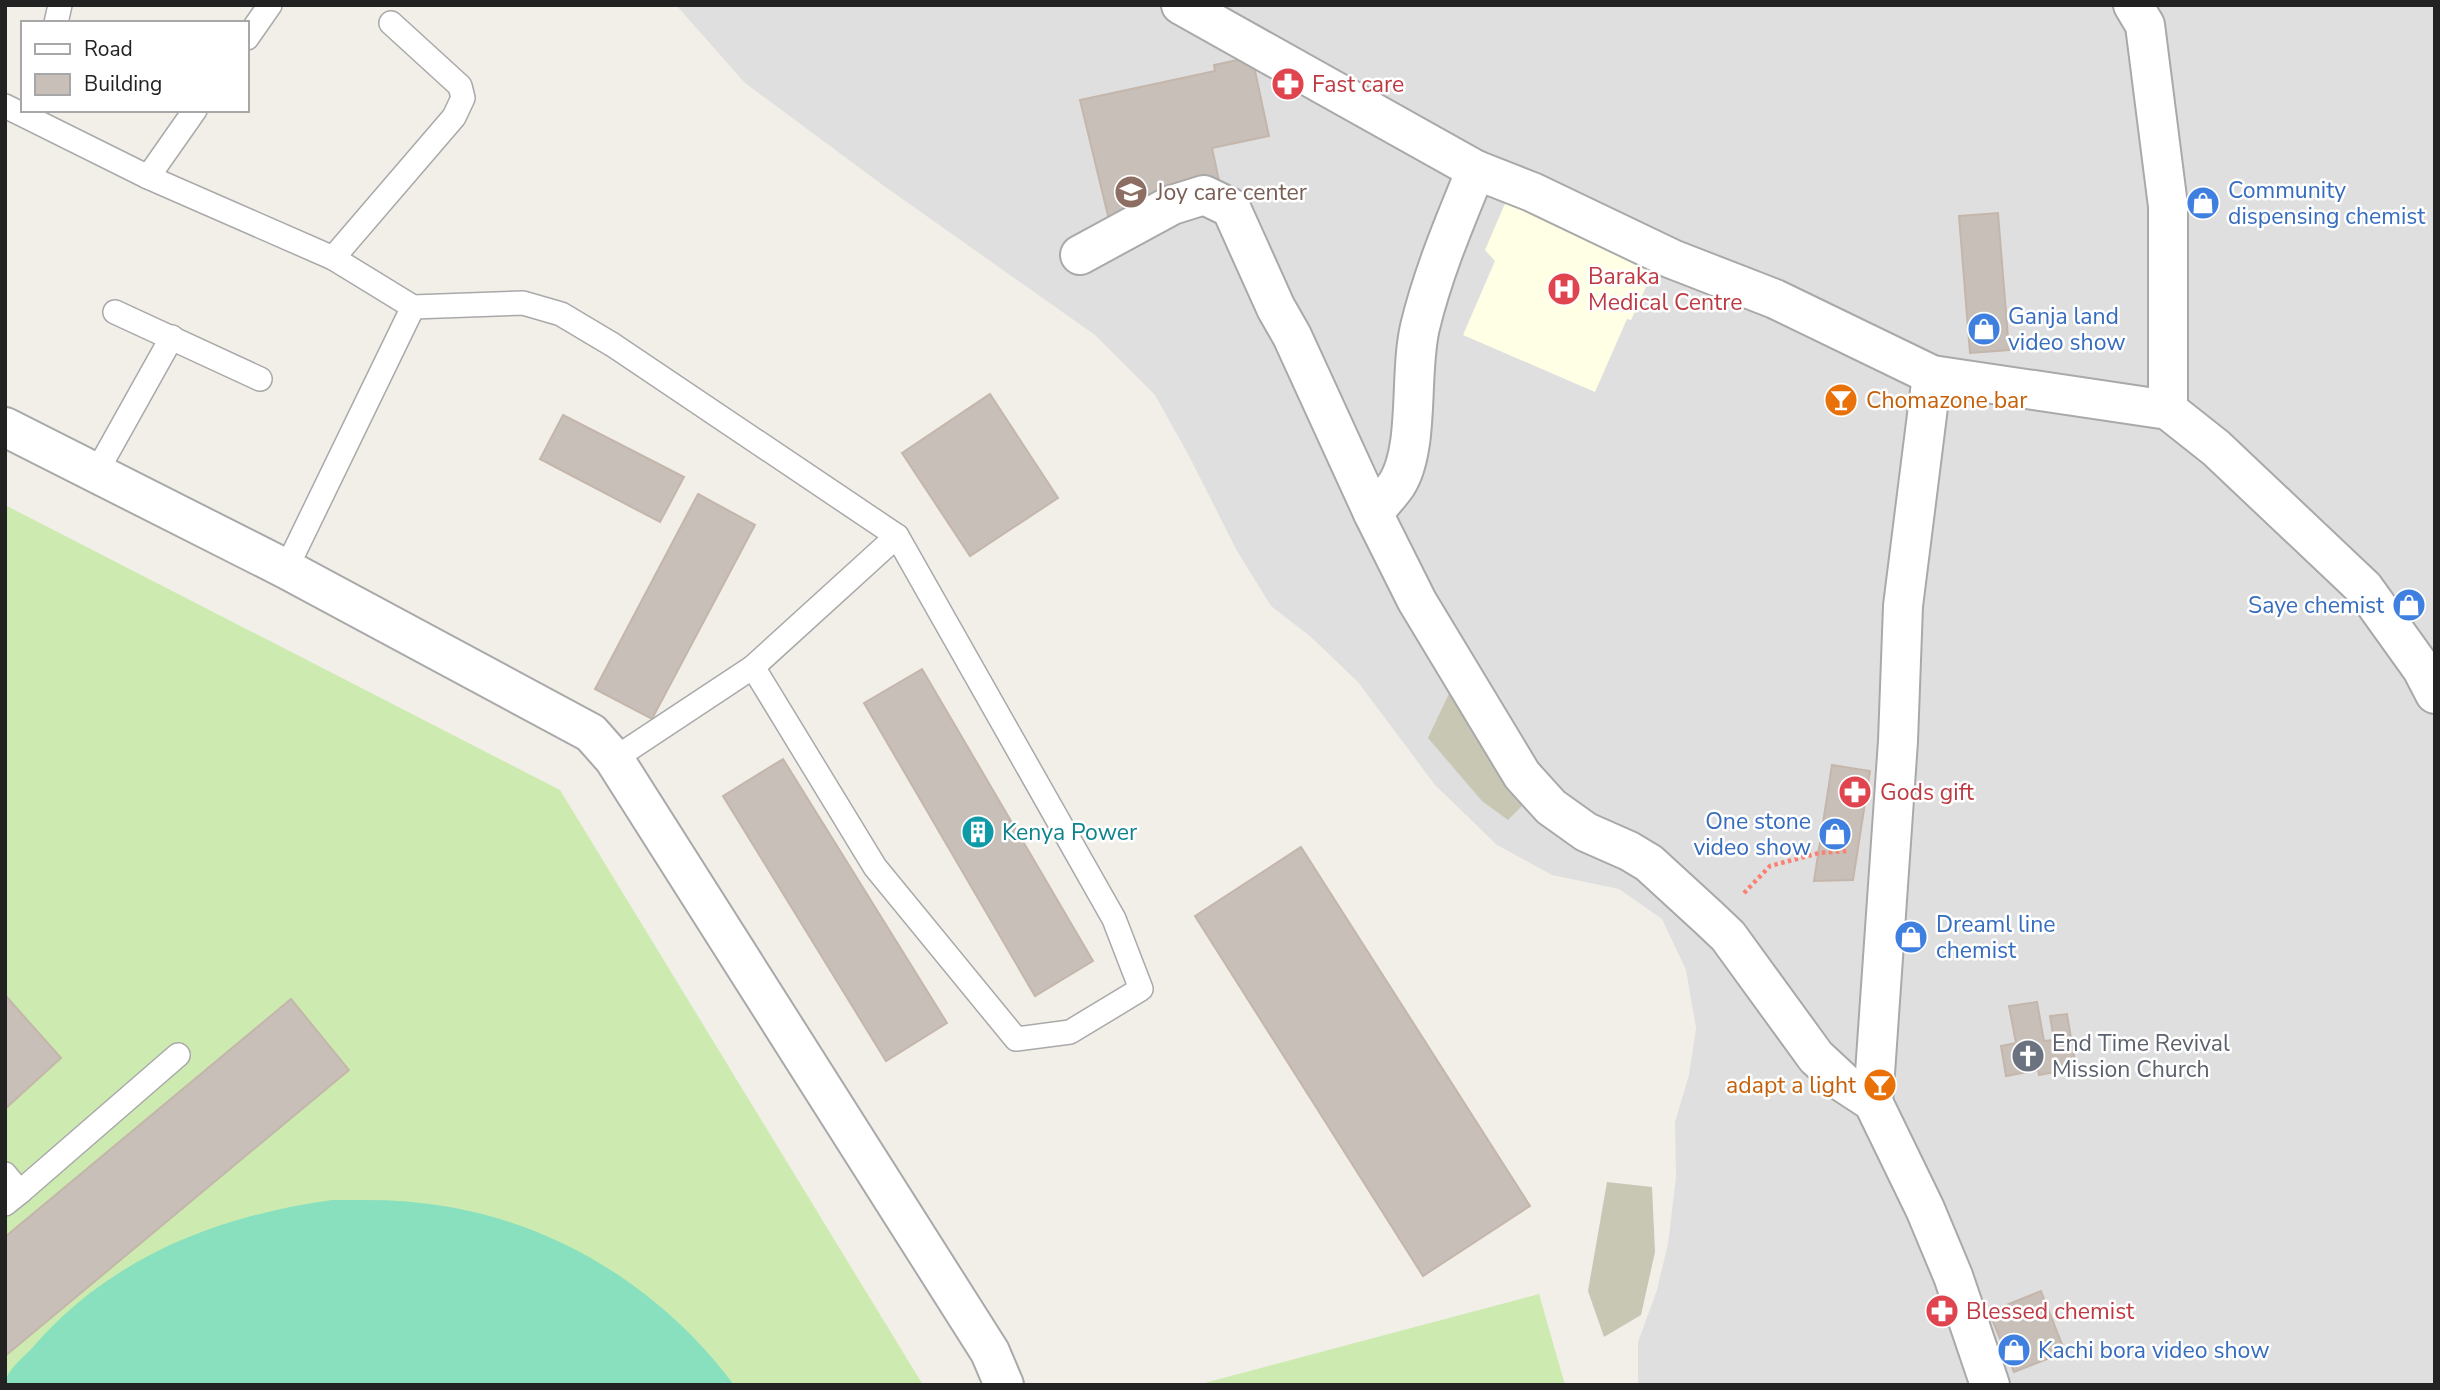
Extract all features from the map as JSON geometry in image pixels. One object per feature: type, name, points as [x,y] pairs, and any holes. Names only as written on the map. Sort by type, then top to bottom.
[{"type":"street","points":[[1181,5],[1476,170],[1532,192],[1672,259],[1775,299],[1932,375],[2168,410],[2216,448],[2364,588],[2422,669],[2435,694]]},
{"type":"street","points":[[2133,5],[2145,25],[2168,206],[2168,410]]},
{"type":"street","points":[[1373,513],[1398,483],[1409,453],[1414,363],[1420,327],[1445,246],[1476,170]]},
{"type":"street","points":[[1080,255],[1172,205],[1204,195],[1231,208],[1373,513],[1437,637],[1516,766],[1542,799],[1586,832],[1649,863],[1728,936],[1816,1057],[1844,1083],[1873,1102]]},
{"type":"street","points":[[1932,375],[1903,606],[1898,741],[1873,1102],[1925,1209],[1953,1276],[1990,1385]]},
{"type":"street","points":[[5,427],[286,569],[591,733],[614,759],[990,1352],[1004,1385]]},
{"type":"lane","points":[[248,37],[270,5]]},
{"type":"lane","points":[[333,258],[454,117],[463,98],[460,86],[391,23]]},
{"type":"lane","points":[[148,177],[194,112]]},
{"type":"lane","points":[[29,113],[148,177],[333,258],[413,307],[523,303],[561,314],[613,345],[897,536],[1114,919],[1141,989],[1070,1032],[1016,1039],[875,867],[753,667]]},
{"type":"lane","points":[[286,569],[413,307]]},
{"type":"lane","points":[[115,312],[260,379]]},
{"type":"lane","points":[[96,473],[172,337]]},
{"type":"lane","points":[[614,759],[753,667],[897,536]]},
{"type":"lane","points":[[10,1190],[178,1055]]},
{"type":"path","points":[[1728,936],[1740,898],[1770,866],[1819,853],[1889,850]]},
{"type":"shaded area","points":[[676,5],[2435,5],[2435,1385],[1638,1385],[1638,1342],[1657,1290],[1668,1244],[1676,1177],[1675,1122],[1689,1075],[1696,1028],[1686,970],[1662,919],[1619,889],[1552,875],[1497,845],[1435,785],[1358,682],[1311,637],[1271,606],[1237,551],[1155,395],[1095,335],[884,186],[745,83]]},
{"type":"shaded area","name":"Baraka Medical Centre","points":[[1510,192],[1659,258],[1631,320],[1627,319],[1595,392],[1463,335],[1495,261],[1485,250]]},
{"type":"shaded area","points":[[1453,685],[1536,792],[1508,820],[1482,801],[1428,738]]},
{"type":"shaded area","points":[[1607,1182],[1652,1187],[1655,1252],[1641,1315],[1604,1337],[1588,1291]]},
{"type":"green space","points":[[5,505],[560,790],[923,1385],[5,1385]]},
{"type":"green space","points":[[332,1200],[405,1201],[474,1212],[518,1225],[560,1242],[600,1263],[673,1317],[734,1385],[5,1385],[16,1364],[64,1316],[96,1288],[132,1265],[207,1230],[289,1207]]},
{"type":"green space","points":[[1539,1294],[1565,1385],[1197,1385]]},
{"type":"building","points":[[1252,57],[1269,136],[1212,148],[1221,190],[1111,228],[1080,100],[1215,71],[1214,65]]},
{"type":"building","points":[[1998,213],[2009,350],[1970,353],[1959,216]]},
{"type":"building","points":[[990,394],[1058,498],[970,556],[902,453]]},
{"type":"building","points":[[563,415],[684,477],[660,522],[540,459]]},
{"type":"building","points":[[698,494],[755,525],[652,719],[595,689]]},
{"type":"building","name":"Kenya Power","points":[[922,669],[1093,961],[1035,996],[864,703]]},
{"type":"building","points":[[783,759],[947,1023],[886,1061],[723,796]]},
{"type":"building","points":[[1832,765],[1870,771],[1853,880],[1814,881]]},
{"type":"building","points":[[1301,847],[1530,1206],[1423,1276],[1195,916]]},
{"type":"building","points":[[5,995],[61,1058],[5,1109]]},
{"type":"building","points":[[291,999],[349,1070],[5,1356],[5,1237]]},
{"type":"building","points":[[2037,1002],[2044,1041],[2054,1040],[2050,1016],[2067,1014],[2076,1068],[2039,1075],[2038,1070],[2006,1076],[2001,1046],[2016,1043],[2009,1006]]},
{"type":"building","points":[[2041,1291],[2065,1352],[2014,1372],[1989,1312]]},
{"type":"place","name":"Fast care","points":[[1288,84]]},
{"type":"place","name":"Joy care center","points":[[1131,192]]},
{"type":"place","name":"Community dispensing chemist","points":[[2203,203]]},
{"type":"place","name":"Baraka Medical Centre","points":[[1564,289]]},
{"type":"place","name":"Ganja land video show","points":[[1984,329]]},
{"type":"place","name":"Chomazone bar","points":[[1841,400]]},
{"type":"place","name":"Saye chemist","points":[[2409,605]]},
{"type":"place","name":"Gods gift","points":[[1855,792]]},
{"type":"place","name":"Kenya Power","points":[[978,832]]},
{"type":"place","name":"One stone video show","points":[[1835,834]]},
{"type":"place","name":"Dreaml line chemist","points":[[1911,937]]},
{"type":"place","name":"End Time Revival Mission Church","points":[[2028,1056]]},
{"type":"place","name":"adapt a light","points":[[1880,1085]]},
{"type":"place","name":"Blessed chemist","points":[[1942,1311]]},
{"type":"place","name":"Kachi bora video show","points":[[2014,1350]]}]
